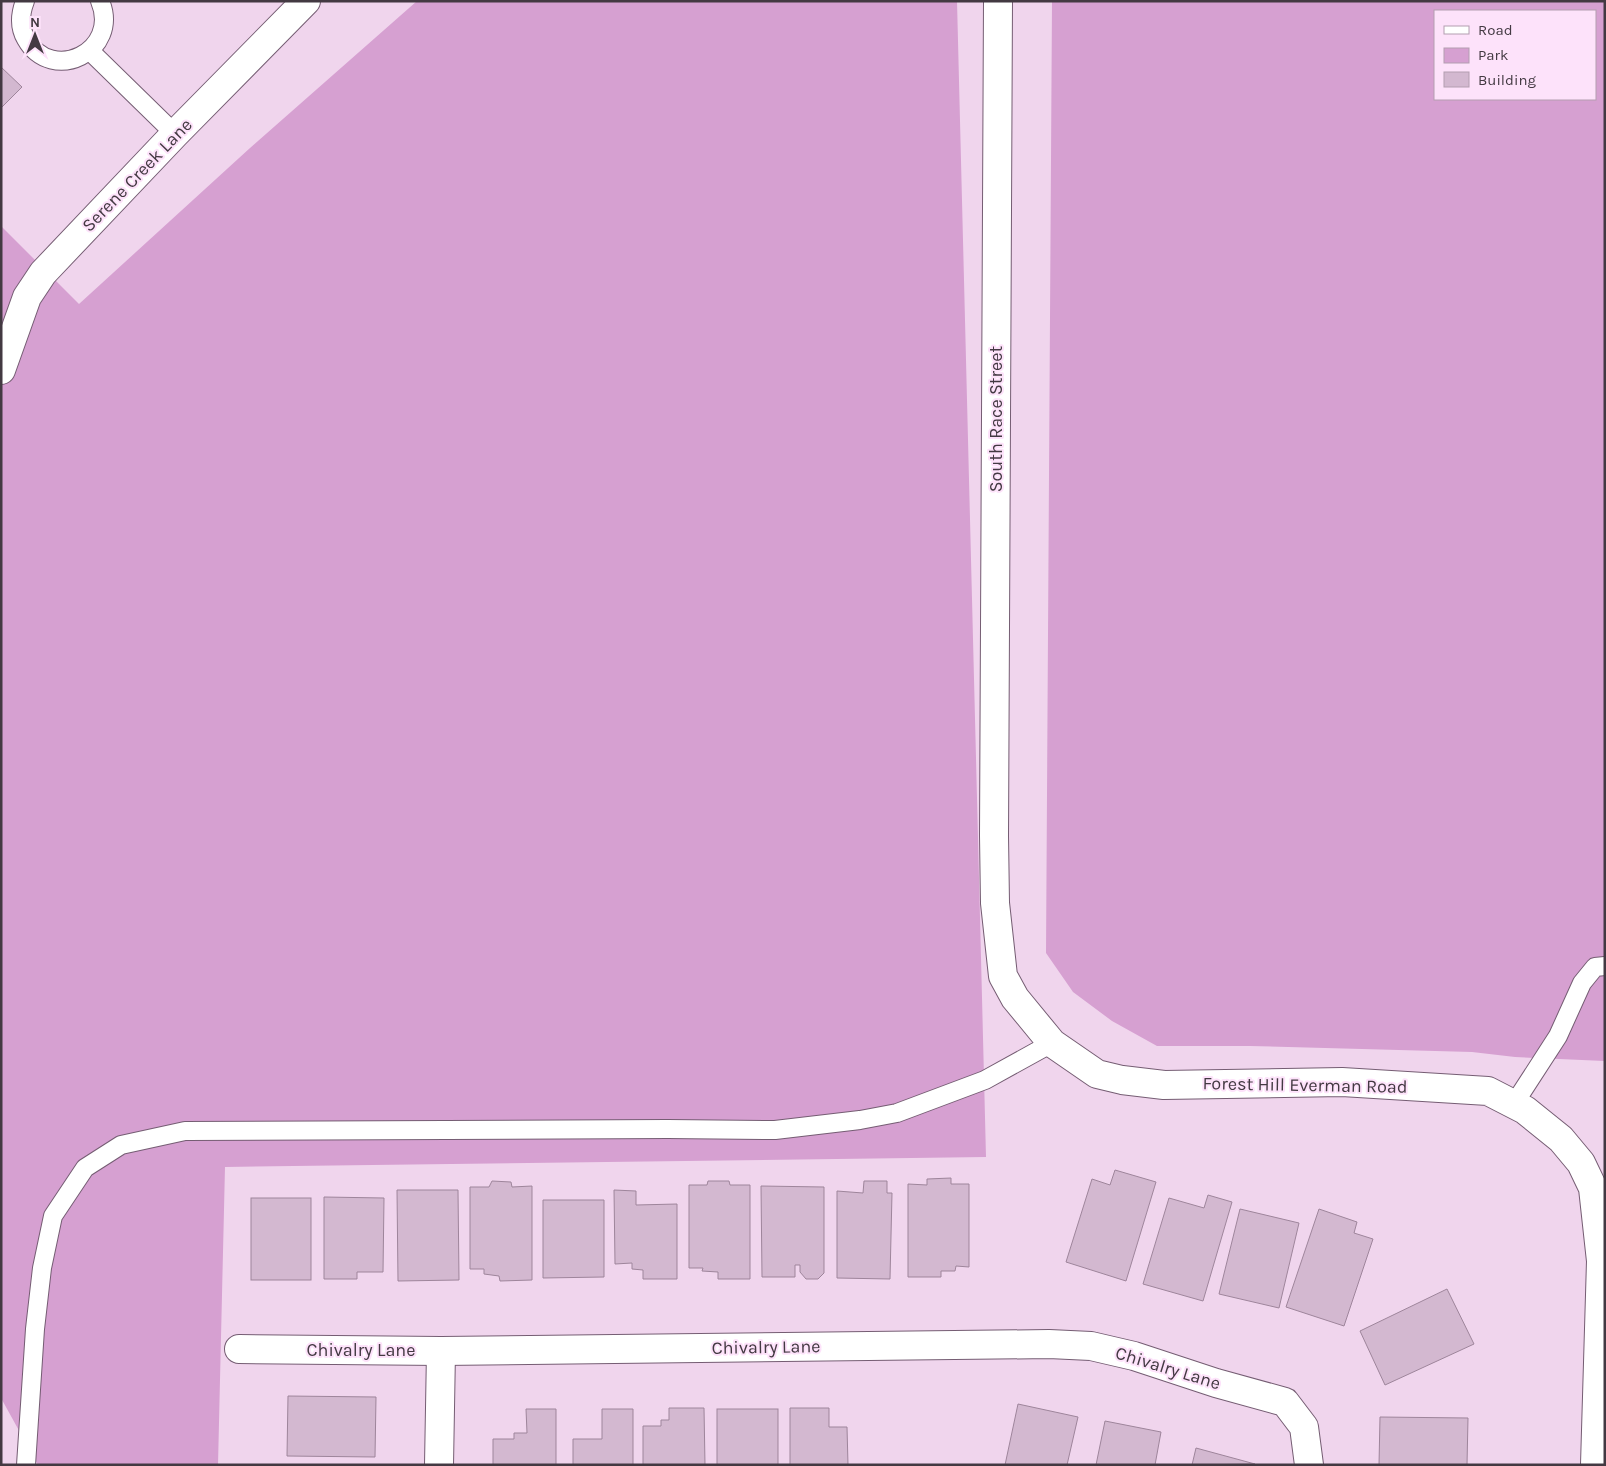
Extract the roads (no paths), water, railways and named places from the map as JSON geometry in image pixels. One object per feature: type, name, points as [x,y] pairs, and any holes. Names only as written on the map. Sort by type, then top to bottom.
[{"type":"street","name":"Serene Creek Lane","points":[[1,370],[27,297],[44,273],[174,134],[306,1]]},
{"type":"street","name":"South Race Street","points":[[994,836],[998,1]]},
{"type":"street","name":"Forest Hill Everman Road","points":[[994,836],[994,903],[1003,976],[1015,998],[1052,1044],[1097,1074],[1122,1080],[1164,1085],[1342,1082],[1488,1091],[1526,1110],[1561,1139],[1581,1163],[1593,1188],[1601,1261],[1595,1465]]},
{"type":"street","name":"Chivalry Lane","points":[[239,1350],[441,1351],[1039,1344],[1091,1346],[1134,1356],[1216,1383],[1285,1402],[1304,1427],[1309,1465]]},
{"type":"street","points":[[439,1465],[441,1351]]},
{"type":"lane","points":[[26,1],[22,9],[21,22],[30,46],[40,55],[52,60],[65,61],[79,58],[90,51],[98,41],[104,29],[105,16],[100,1]]},
{"type":"lane","points":[[90,51],[174,134]]},
{"type":"lane","points":[[1514,1104],[1558,1036],[1582,983],[1595,967],[1605,966]]},
{"type":"lane","points":[[26,1465],[37,1312],[42,1268],[53,1216],[85,1168],[121,1146],[185,1131],[668,1128],[775,1130],[860,1120],[896,1113],[985,1080],[1052,1044]]}]
